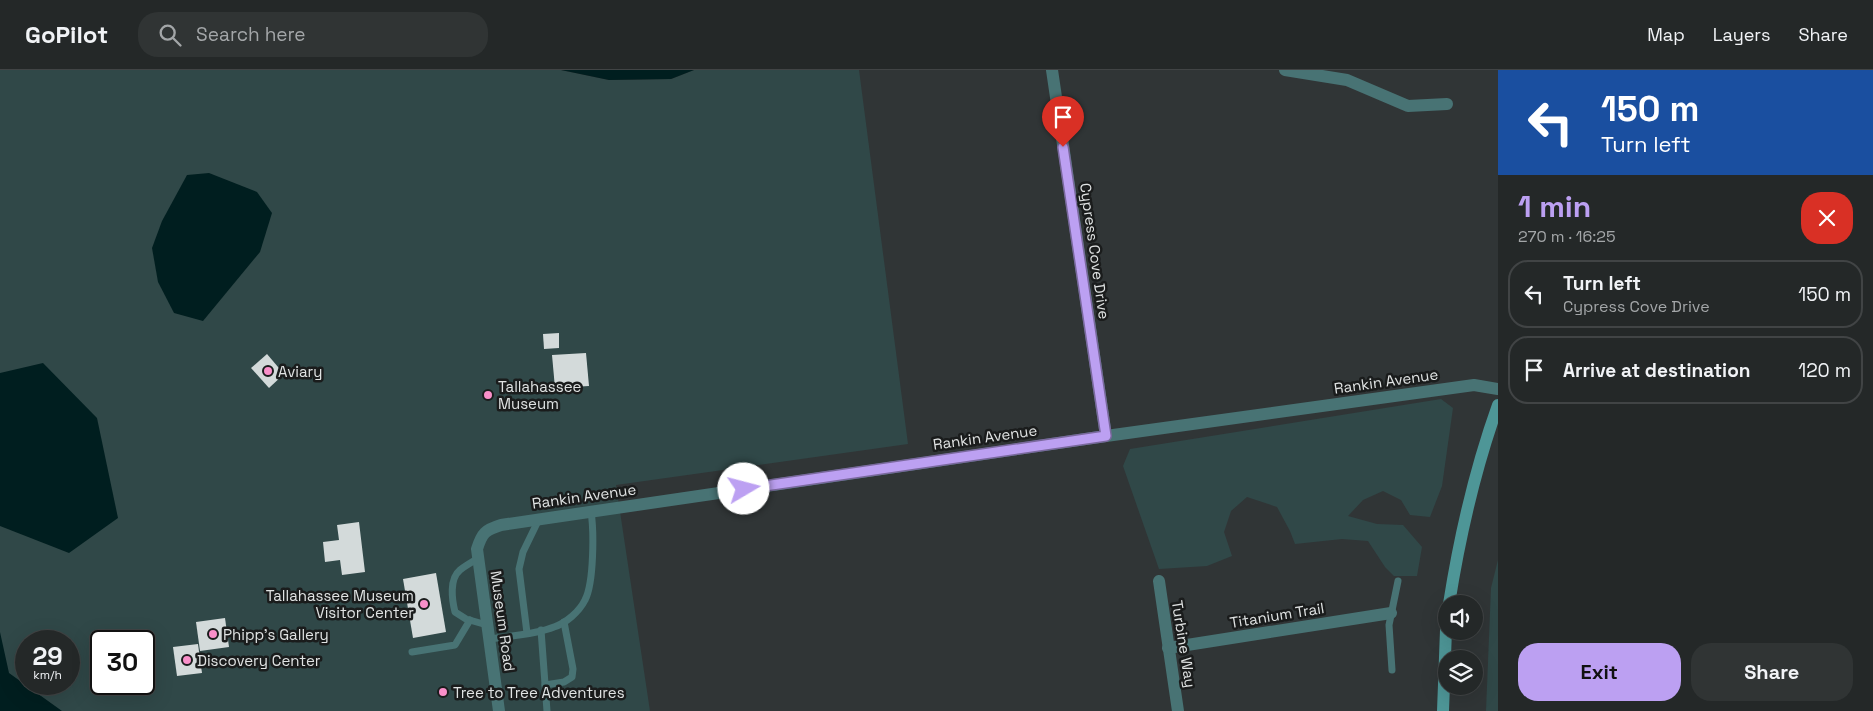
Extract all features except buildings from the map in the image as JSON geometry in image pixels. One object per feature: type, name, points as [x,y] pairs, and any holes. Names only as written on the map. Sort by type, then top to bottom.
[{"type":"main road","points":[[1451,595],[1467,504],[1485,441],[1498,405]]},
{"type":"main road","points":[[1443,711],[1446,640]]},
{"type":"street","name":"Cypress Cove Drive","points":[[1052,70],[1106,436]]},
{"type":"street","points":[[1285,70],[1348,80],[1408,106],[1447,104]]},
{"type":"street","name":"Rankin Avenue","points":[[480,537],[488,529],[501,525],[1106,436],[1474,385],[1498,389]]},
{"type":"street","name":"Museum Road","points":[[480,537],[476,549],[477,559],[499,711]]},
{"type":"street","name":"Turbine Way","points":[[1159,581],[1178,711]]},
{"type":"street","name":"Titanium Trail","points":[[1168,648],[1391,613]]},
{"type":"lane","points":[[489,639],[553,628],[564,622],[578,610],[586,599],[590,582],[594,531],[591,512]]},
{"type":"lane","points":[[527,633],[519,569],[523,552],[540,519]]},
{"type":"lane","points":[[477,559],[458,571],[454,580],[452,600],[455,612],[470,620],[487,625]]},
{"type":"lane","points":[[1392,670],[1389,636],[1391,613],[1398,581]]},
{"type":"lane","points":[[412,652],[455,645],[470,620]]},
{"type":"lane","points":[[545,685],[564,682],[572,677],[573,669],[564,622]]},
{"type":"lane","points":[[540,630],[547,711]]},
{"type":"shaded area","name":"Tallahassee Museum","points":[[0,70],[561,70],[609,80],[671,79],[694,70],[859,70],[908,444],[616,485],[650,711],[0,711]]},
{"type":"shaded area","points":[[561,70],[694,70],[671,79],[609,80]]},
{"type":"shaded area","points":[[209,173],[257,192],[272,213],[260,252],[203,321],[174,313],[158,282],[152,248],[162,221],[187,175]]},
{"type":"shaded area","points":[[43,363],[97,418],[118,518],[69,553],[0,526],[0,373]]},
{"type":"shaded area","points":[[1441,399],[1453,408],[1442,486],[1430,517],[1410,515],[1401,500],[1383,491],[1363,500],[1348,516],[1377,524],[1403,525],[1422,547],[1417,576],[1394,576],[1385,567],[1368,541],[1342,539],[1295,544],[1277,507],[1247,497],[1231,511],[1224,532],[1232,556],[1207,566],[1159,569],[1123,466],[1130,449]]},
{"type":"shaded area","points":[[1498,560],[1498,711],[1486,711],[1491,588]]},
{"type":"shaded area","points":[[0,632],[9,673],[15,677],[15,695],[40,695],[62,711],[0,711]]},
{"type":"place","name":"Aviary","points":[[268,371]]},
{"type":"place","name":"Tallahassee Museum","points":[[488,395]]},
{"type":"place","name":"Tallahassee Museum Visitor Center","points":[[424,604]]},
{"type":"place","name":"Phipp's Gallery","points":[[213,634]]},
{"type":"place","name":"Discovery Center","points":[[187,660]]},
{"type":"place","name":"Tree to Tree Adventures","points":[[443,692]]},
{"type":"route","points":[[744,489],[1106,436],[1063,147]]}]
